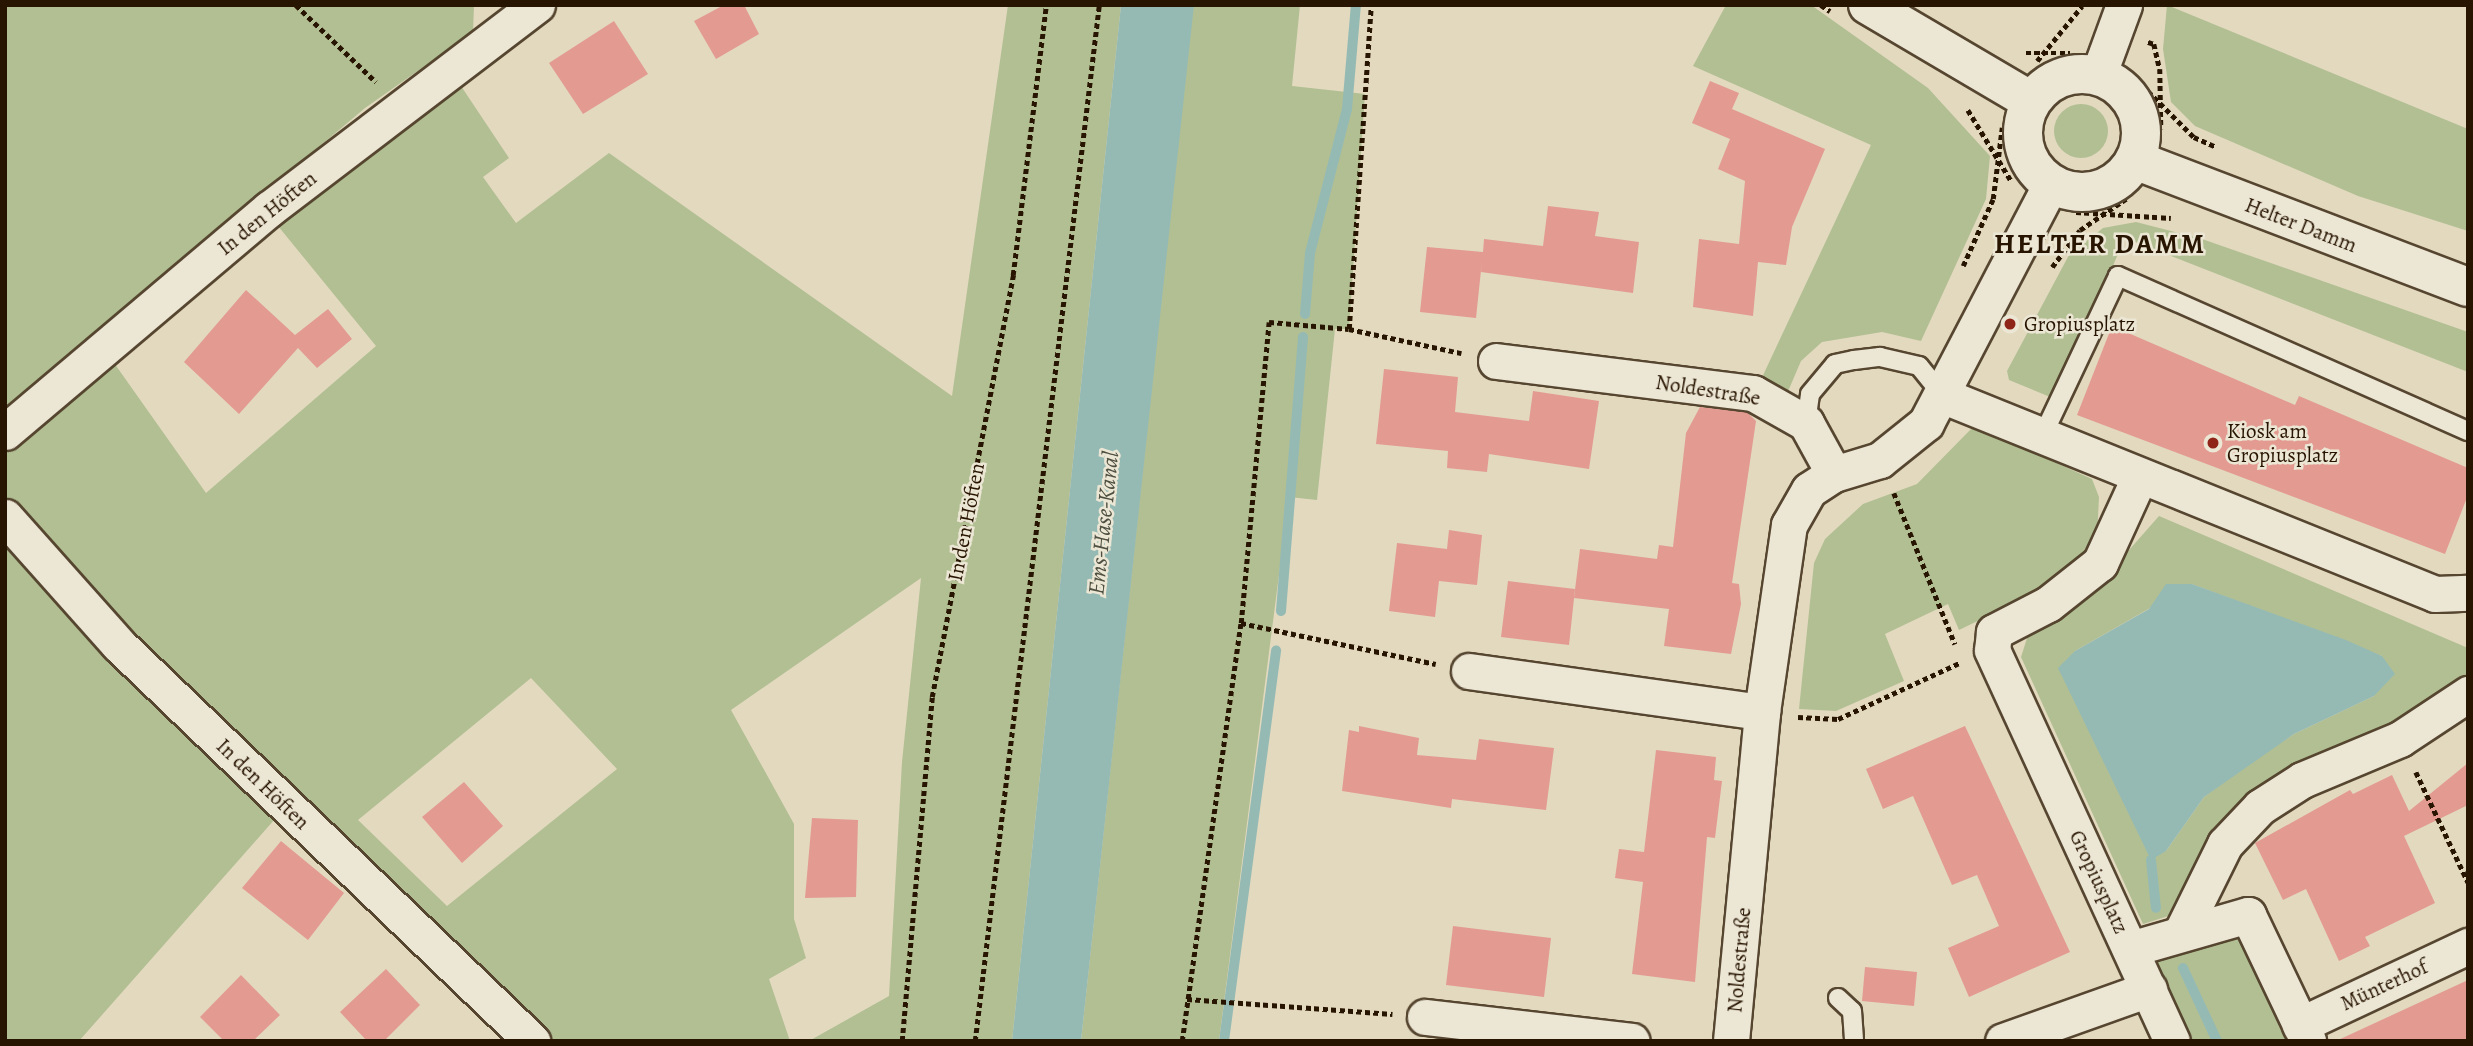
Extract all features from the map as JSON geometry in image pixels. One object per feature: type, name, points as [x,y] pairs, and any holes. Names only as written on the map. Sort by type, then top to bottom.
[{"type":"street","name":"In den Höften","points":[[5,432],[401,106],[537,5]]},
{"type":"street","points":[[1868,5],[2031,101]]},
{"type":"street","points":[[2098,76],[2124,5]]},
{"type":"street","points":[[2098,76],[2135,106],[2141,130],[2135,160],[2100,189],[2074,192],[2050,184],[2032,166],[2023,144],[2031,101],[2055,80],[2098,76]]},
{"type":"street","name":"Helter Damm","points":[[2135,160],[2468,287]]},
{"type":"street","points":[[1806,423],[1834,474],[1880,460],[1906,443],[1944,397],[2050,184]]},
{"type":"street","name":"Noldestraße","points":[[1496,361],[1754,393],[1806,423]]},
{"type":"street","points":[[1944,397],[2139,478],[2435,594],[2468,593]]},
{"type":"street","name":"Noldestraße","points":[[1731,1041],[1762,712],[1789,525],[1809,490],[1834,474]]},
{"type":"street","points":[[1977,656],[1994,632],[2048,604],[2100,563],[2139,478]]},
{"type":"street","name":"In den Höften","points":[[5,517],[118,644],[532,1041]]},
{"type":"street","name":"Gropiusplatz","points":[[1977,656],[2130,949],[2172,1041]]},
{"type":"street","points":[[1469,671],[1762,712]]},
{"type":"street","points":[[2182,931],[2225,844],[2260,807],[2302,780],[2400,739],[2468,694]]},
{"type":"street","name":"Münterhof","points":[[2182,931],[2248,915],[2304,1033],[2468,946]]},
{"type":"street","name":"Gropiusplatz","points":[[2130,949],[2182,931]]},
{"type":"street","points":[[2003,1041],[2149,989]]},
{"type":"street","points":[[1425,1017],[1632,1041]]},
{"type":"lane","points":[[2042,437],[2118,276],[2468,431]]},
{"type":"lane","points":[[1806,423],[1810,394],[1835,364],[1854,360],[1880,357],[1919,366],[1944,397]]},
{"type":"lane","points":[[1838,998],[1852,1011],[1854,1041]]},
{"type":"path","points":[[296,5],[401,106]]},
{"type":"path","name":"In den Höften","points":[[902,1041],[927,736],[1013,275],[1046,5]]},
{"type":"path","points":[[975,1041],[1099,5]]},
{"type":"path","points":[[1349,329],[1371,5]]},
{"type":"path","points":[[2043,51],[2083,5]]},
{"type":"path","points":[[1959,277],[1993,199],[1999,153]]},
{"type":"path","points":[[2049,273],[2080,230],[2106,212]]},
{"type":"path","points":[[1182,1041],[1241,623],[1269,322],[1349,329],[1496,361]]},
{"type":"path","points":[[1762,712],[1838,719],[1977,656],[1880,460]]},
{"type":"path","points":[[1241,623],[1469,671]]},
{"type":"path","points":[[2400,739],[2468,882]]},
{"type":"path","points":[[1186,999],[1425,1017]]},
{"type":"green space","points":[[5,5],[474,5],[473,32],[365,108],[95,336],[206,493],[376,346],[278,226],[383,137],[461,86],[509,158],[483,177],[516,223],[609,153],[952,396],[1008,5],[1121,5],[1012,1041],[809,1041],[889,996],[902,762],[921,578],[731,710],[794,824],[794,919],[806,958],[769,979],[790,1041],[546,1041],[100,650],[275,819],[79,1041],[5,1041]],"holes":[[[531,678],[617,769],[447,906],[358,820]]]},
{"type":"green space","points":[[1193,5],[1300,5],[1292,86],[1365,94],[1349,329],[1335,329],[1317,500],[1289,497],[1219,1041],[1081,1041]]},
{"type":"green space","points":[[1726,5],[1811,5],[1928,88],[1990,156],[1986,199],[1921,341],[1882,332],[1822,342],[1801,361],[1786,396],[1758,386],[1871,145],[1693,66]]},
{"type":"green space","points":[[2167,5],[2468,129],[2468,231],[2358,196],[2195,126],[2171,102],[2163,49]]},
{"type":"green space","points":[[2081,104],[2100,112],[2108,131],[2100,150],[2081,158],[2062,150],[2054,131],[2062,112]]},
{"type":"green space","points":[[2136,222],[2202,239],[2468,332],[2468,372],[2125,238],[2055,399],[2009,380],[2007,371],[2069,255],[2103,228]]},
{"type":"green space","points":[[1974,426],[2092,479],[2099,497],[2097,538],[2084,556],[2021,600],[1959,630],[1948,604],[1885,634],[1904,681],[1836,711],[1799,709],[1814,563],[1825,539],[1863,504],[1917,484]]},
{"type":"green space","points":[[2159,516],[2468,648],[2468,681],[2447,701],[2296,771],[2178,913],[2143,924],[2021,657],[2030,629],[2115,566]],"holes":[[[2192,584],[2382,656],[2374,696],[2294,734],[2246,765],[2204,797],[2166,851],[2075,651]]]},
{"type":"green space","points":[[2235,933],[2243,940],[2289,1040],[2189,1041],[2151,957]]},
{"type":"water","name":"Ems-Hase-Kanal","points":[[1121,5],[1194,5],[1081,1041],[1012,1041]]},
{"type":"water","points":[[2166,584],[2192,584],[2346,640],[2382,656],[2395,674],[2374,696],[2294,734],[2204,797],[2166,851],[2151,860],[2058,668],[2075,651],[2149,609]]},
{"type":"building","points":[[724,5],[744,5],[759,34],[716,59],[694,21]]},
{"type":"building","points":[[614,21],[648,74],[583,114],[549,63]]},
{"type":"building","points":[[1710,81],[1739,93],[1732,109],[1825,149],[1792,227],[1786,265],[1758,262],[1753,316],[1693,307],[1699,239],[1739,244],[1745,181],[1718,169],[1730,139],[1692,123]]},
{"type":"building","points":[[1548,206],[1599,212],[1595,236],[1639,242],[1633,293],[1481,272],[1482,261],[1476,318],[1420,312],[1427,247],[1483,252],[1484,239],[1543,246]]},
{"type":"building","points":[[246,290],[295,335],[328,309],[352,339],[317,368],[298,348],[239,414],[184,362]]},
{"type":"building","points":[[2112,326],[2295,405],[2299,396],[2468,468],[2468,495],[2445,554],[2077,415]]},
{"type":"building","points":[[1384,369],[1458,377],[1455,412],[1529,421],[1533,391],[1599,401],[1589,469],[1489,454],[1487,472],[1447,468],[1448,451],[1376,444]]},
{"type":"building","points":[[1700,407],[1747,412],[1756,421],[1732,583],[1739,584],[1741,604],[1731,654],[1664,646],[1669,609],[1574,598],[1580,549],[1657,559],[1659,545],[1673,547],[1686,433]]},
{"type":"building","points":[[1449,530],[1482,535],[1477,585],[1439,581],[1435,617],[1389,611],[1397,543],[1447,549]]},
{"type":"building","points":[[1508,581],[1575,589],[1569,645],[1501,637]]},
{"type":"building","points":[[1359,726],[1419,738],[1417,755],[1476,760],[1479,739],[1554,748],[1546,810],[1452,799],[1451,808],[1342,791],[1349,730],[1359,732]]},
{"type":"building","points":[[1965,726],[2070,952],[1969,997],[1948,948],[1999,926],[1977,875],[1952,885],[1913,796],[1883,809],[1866,769]]},
{"type":"building","points":[[1656,750],[1716,757],[1714,780],[1722,781],[1715,838],[1707,837],[1695,982],[1632,974],[1643,882],[1615,878],[1619,849],[1644,852]]},
{"type":"building","points":[[2468,763],[2468,805],[2404,836],[2435,903],[2365,937],[2370,946],[2339,961],[2306,889],[2283,900],[2255,843],[2350,790],[2353,794],[2392,775],[2409,811]]},
{"type":"building","points":[[464,782],[503,826],[462,863],[422,817]]},
{"type":"building","points":[[812,818],[858,820],[856,897],[805,898]]},
{"type":"building","points":[[281,841],[344,893],[308,940],[242,888]]},
{"type":"building","points":[[1453,926],[1551,938],[1544,997],[1446,985]]},
{"type":"building","points":[[1865,967],[1917,972],[1914,1006],[1862,1001]]},
{"type":"building","points":[[386,969],[420,1005],[384,1041],[367,1041],[340,1012]]},
{"type":"building","points":[[241,975],[280,1015],[253,1041],[224,1041],[200,1017]]},
{"type":"building","points":[[2468,980],[2468,1041],[2336,1041]]},
{"type":"waterway","points":[[1305,314],[1310,253],[1347,109],[1356,5]]},
{"type":"waterway","points":[[1281,611],[1303,337]]},
{"type":"waterway","points":[[1224,1041],[1276,650]]},
{"type":"waterway","points":[[2151,860],[2156,908]]},
{"type":"waterway","points":[[2183,968],[2217,1041]]},
{"type":"place","name":"Gropiusplatz","points":[[2010,324]]},
{"type":"place","name":"Kiosk am Gropiusplatz","points":[[2213,443]]},
{"type":"district","name":"HELTER DAMM","points":[[2100,244]]}]
